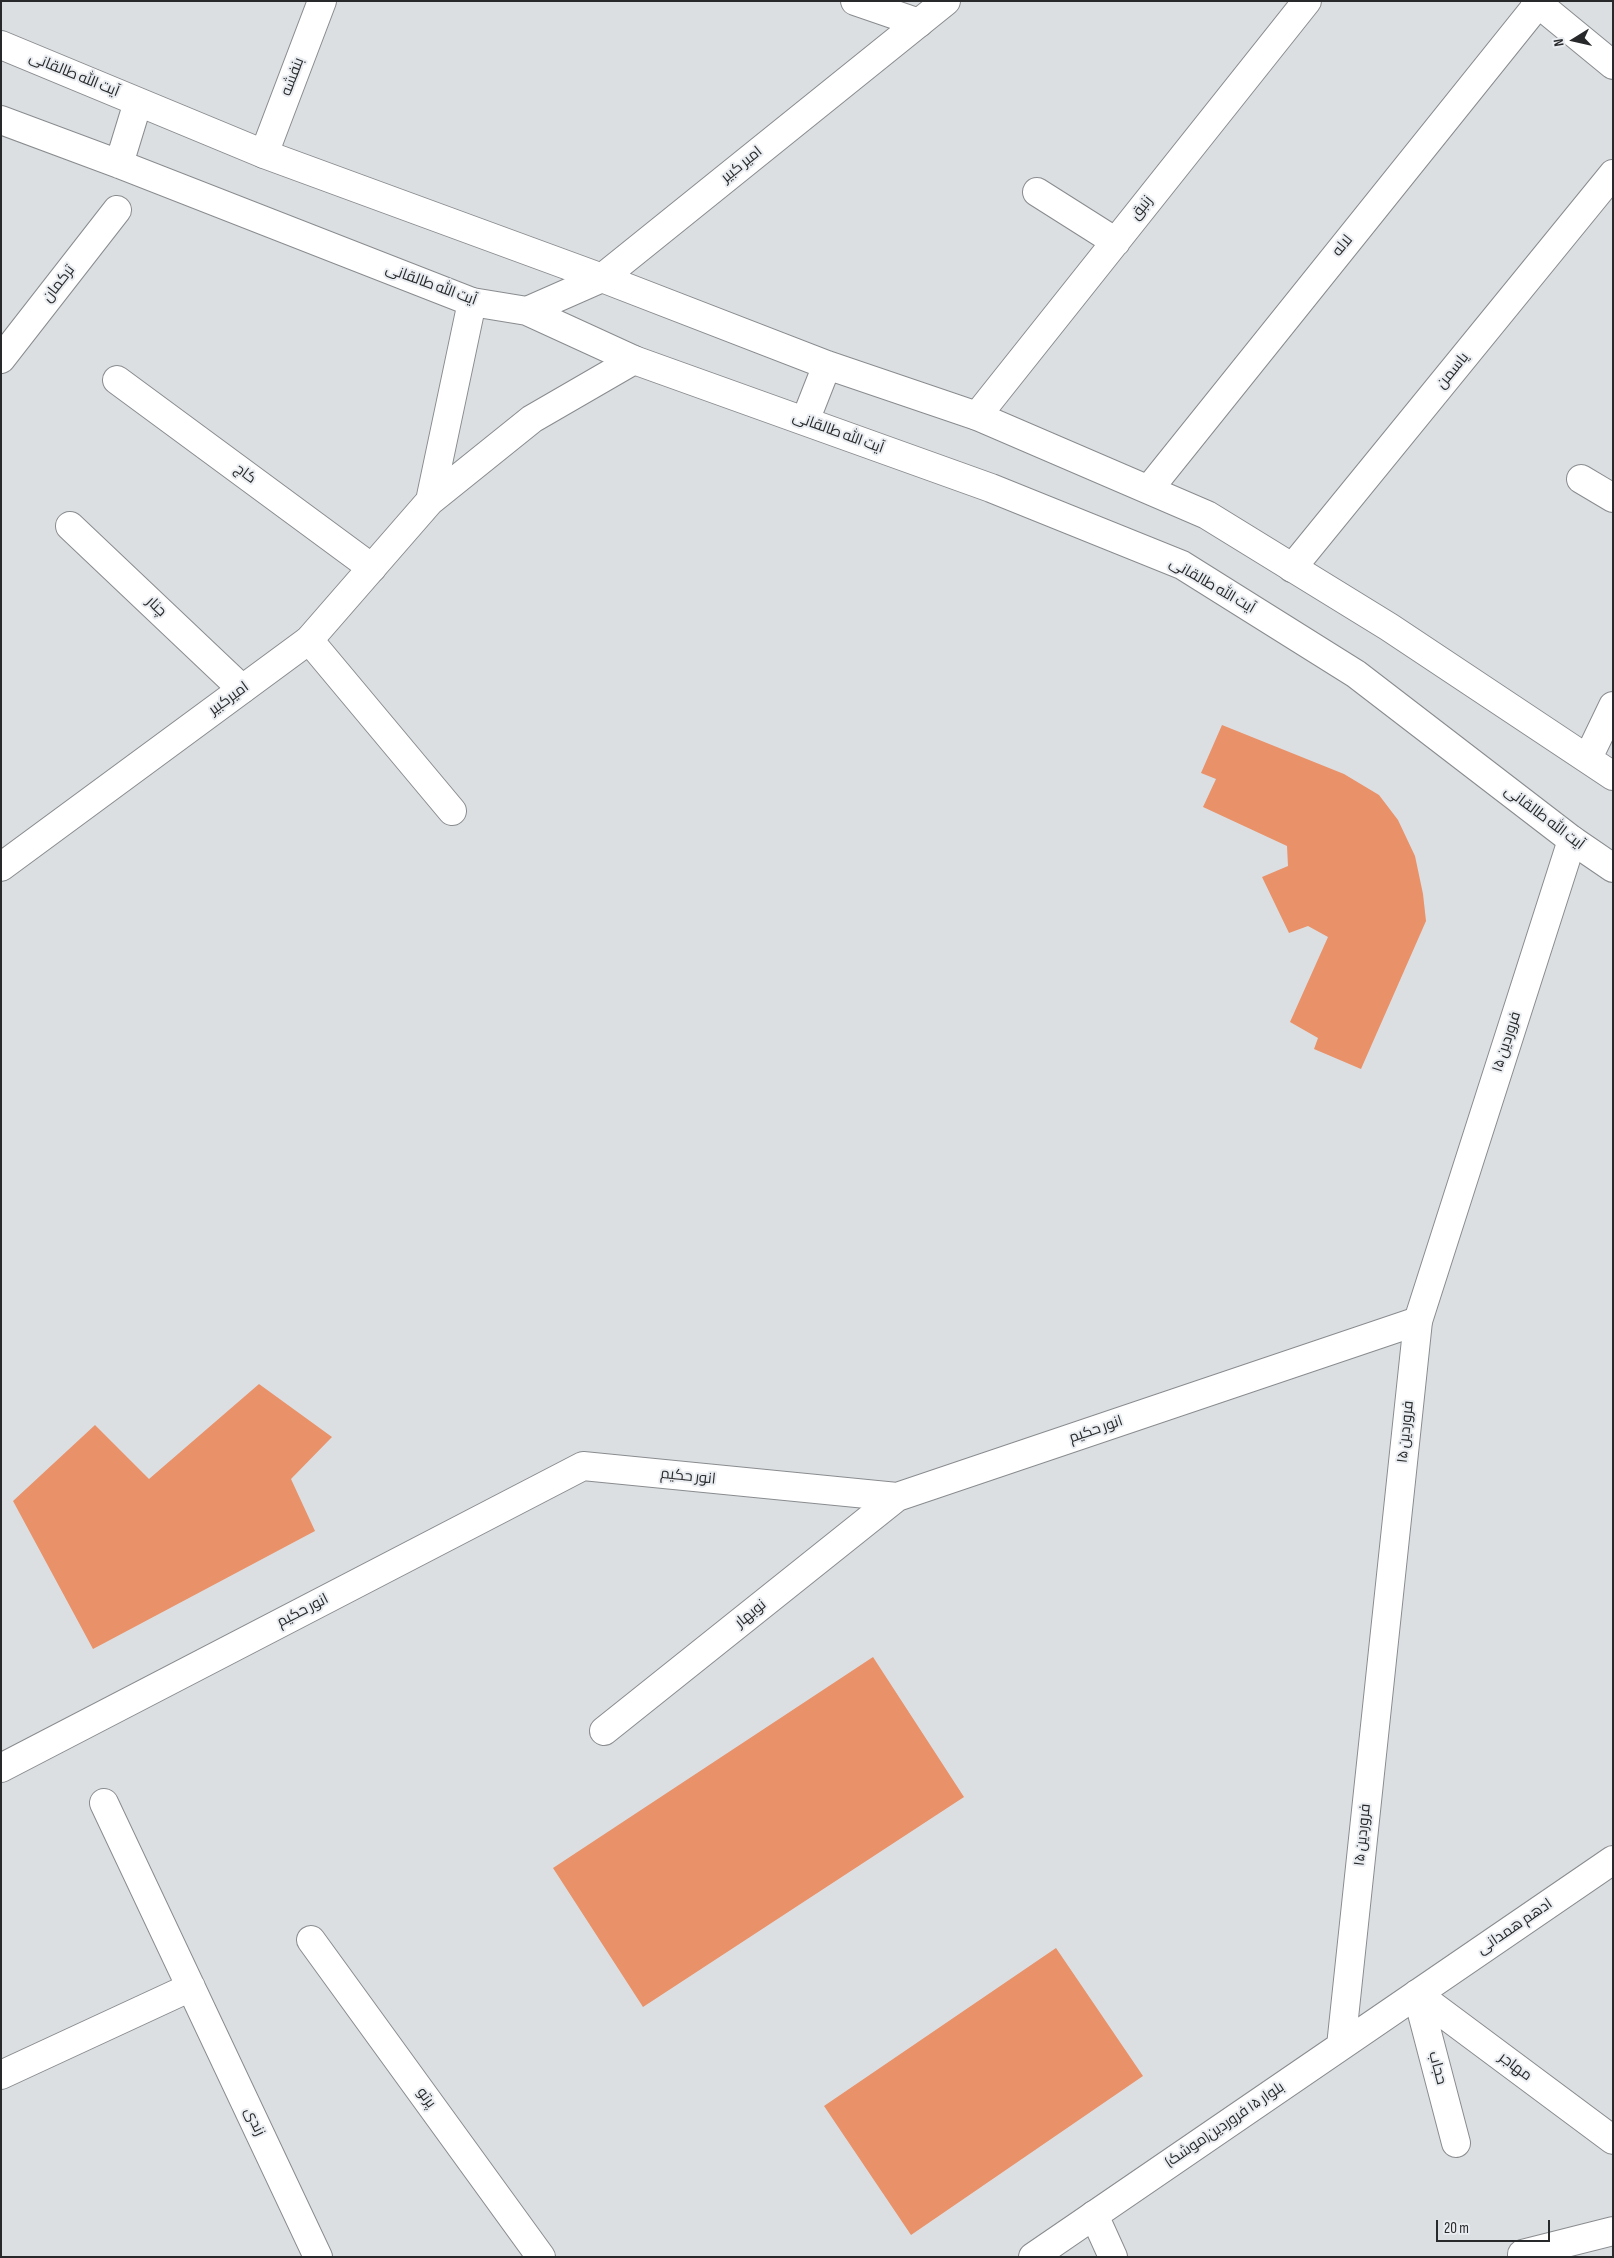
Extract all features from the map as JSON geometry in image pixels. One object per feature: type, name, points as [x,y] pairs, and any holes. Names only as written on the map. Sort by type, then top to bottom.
[{"type":"street","name":"بنفشه","points":[[264,154],[322,1]]},
{"type":"street","points":[[855,1],[919,23]]},
{"type":"street","name":"امیر کبیر","points":[[527,311],[602,278],[946,1]]},
{"type":"street","name":"زنبق","points":[[977,416],[1307,1]]},
{"type":"street","points":[[1536,2],[1613,65]]},
{"type":"street","name":"لاله","points":[[1148,489],[1536,2]]},
{"type":"street","name":"آیت الله طالقانی","points":[[1,45],[264,154],[602,278],[827,365],[977,416],[1207,515],[1588,758],[1613,776]]},
{"type":"street","points":[[119,164],[138,102]]},
{"type":"street","name":"آیت الله طالقانی","points":[[1,120],[472,302],[527,311],[634,360],[991,488],[1182,566],[1356,674],[1572,840],[1613,868]]},
{"type":"street","name":"یاسمن","points":[[1292,568],[1613,174]]},
{"type":"street","points":[[1037,192],[1116,242]]},
{"type":"street","name":"ترکمان","points":[[1,359],[117,210]]},
{"type":"street","points":[[430,501],[472,302]]},
{"type":"street","name":"امیرکبیر","points":[[1,867],[309,640],[430,501],[532,420],[634,360]]},
{"type":"street","points":[[805,421],[827,365]]},
{"type":"street","name":"کاج","points":[[117,380],[372,568]]},
{"type":"street","points":[[1581,479],[1613,498]]},
{"type":"street","name":"چنار","points":[[70,526],[242,689]]},
{"type":"street","points":[[309,640],[452,811]]},
{"type":"street","points":[[1588,758],[1613,706]]},
{"type":"street","name":"۱۵ فروردین","points":[[1341,2046],[1418,1321],[1572,840]]},
{"type":"street","name":"انور حکیم","points":[[1,1768],[583,1466],[897,1497],[1418,1321]]},
{"type":"street","name":"نوبهار","points":[[604,1731],[897,1497]]},
{"type":"street","name":"زندی","points":[[104,1802],[318,2257]]},
{"type":"street","name":"ادهم همدانی","points":[[1417,1994],[1613,1860]]},
{"type":"street","name":"پرتو","points":[[311,1940],[541,2257]]},
{"type":"street","points":[[1,2075],[191,1987]]},
{"type":"street","name":"بلوار ۱۵ فروردین(موشک)","points":[[1033,2257],[1417,1994]]},
{"type":"street","name":"مهاجر","points":[[1417,1994],[1613,2140]]},
{"type":"street","name":"حجاب","points":[[1417,1994],[1456,2143]]},
{"type":"street","points":[[1094,2215],[1113,2257]]},
{"type":"street","points":[[1522,2257],[1522,2254],[1613,2231]]},
{"type":"building","points":[[1222,725],[1344,774],[1379,795],[1398,820],[1415,856],[1423,894],[1426,921],[1361,1069],[1314,1049],[1318,1038],[1290,1022],[1328,937],[1308,926],[1289,933],[1262,877],[1288,866],[1287,846],[1203,807],[1216,779],[1201,773]]},
{"type":"building","points":[[259,1384],[332,1437],[291,1479],[315,1531],[93,1649],[13,1501],[95,1425],[149,1479]]},
{"type":"building","points":[[873,1657],[964,1797],[643,2007],[553,1868]]},
{"type":"building","points":[[1056,1948],[1143,2076],[911,2235],[824,2106]]}]
